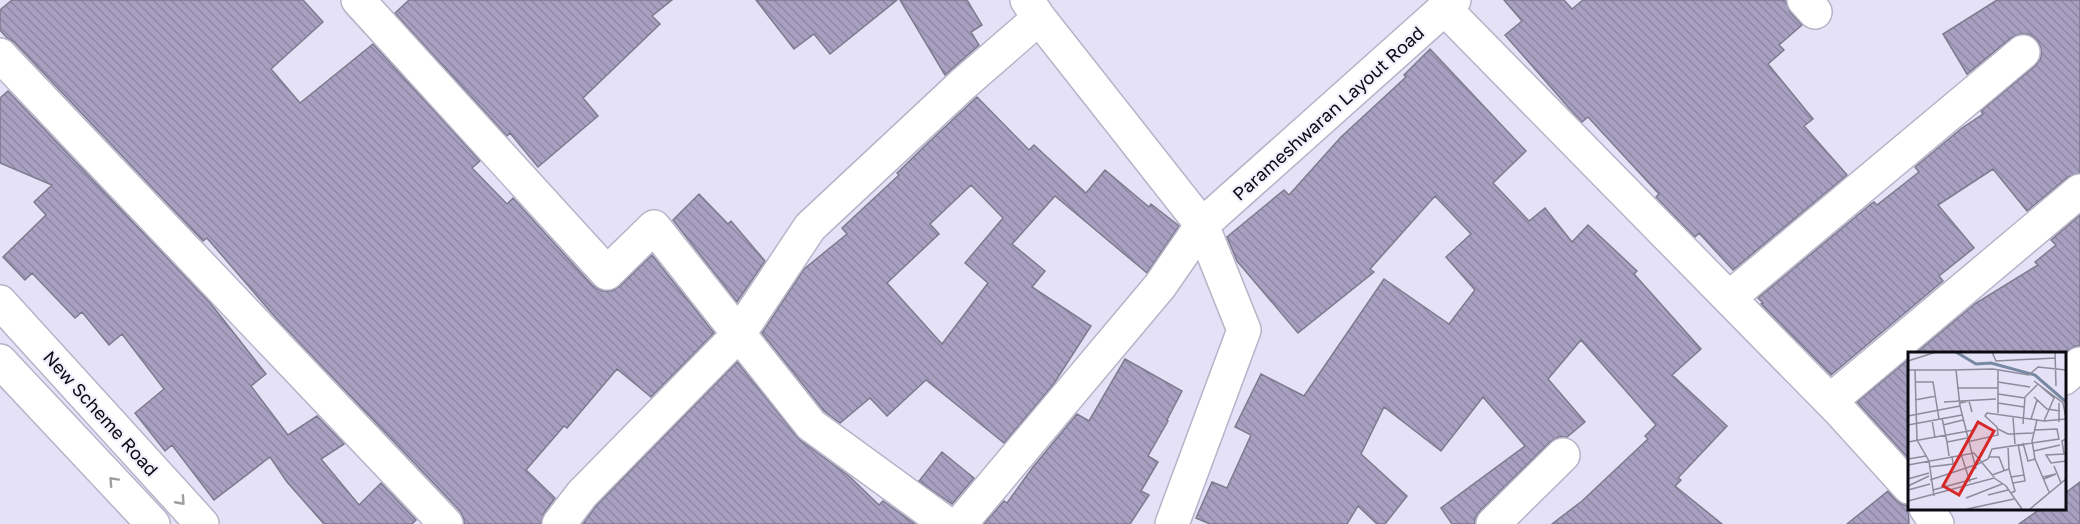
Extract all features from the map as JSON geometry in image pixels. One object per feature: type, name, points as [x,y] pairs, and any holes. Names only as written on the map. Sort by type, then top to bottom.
[{"type":"street","points":[[358,0],[607,273],[654,227],[811,425],[947,524]]},
{"type":"street","points":[[1449,4],[1830,401],[1908,486]]},
{"type":"street","name":"Parameshwaran Layout Road","points":[[960,524],[1160,286],[1202,225],[1449,4]]},
{"type":"street","points":[[559,524],[582,494],[738,335],[810,227],[962,85],[1033,9],[1202,225],[1244,330],[1172,524]]},
{"type":"street","points":[[1729,298],[2023,52]]},
{"type":"street","points":[[0,55],[446,524]]},
{"type":"street","points":[[1830,401],[2080,191]]},
{"type":"street","name":"New Scheme Road","points":[[0,302],[202,524]]},
{"type":"street","name":"New Scheme Road","points":[[0,361],[153,524]]},
{"type":"street","points":[[2065,377],[2080,364]]},
{"type":"street","points":[[1493,524],[1563,455]]},
{"type":"street","points":[[1927,509],[1937,524]]},
{"type":"building","points":[[12,0],[303,0],[323,22],[271,69],[300,103],[373,44],[480,161],[472,168],[507,204],[513,198],[593,286],[602,291],[612,291],[652,255],[714,333],[651,397],[617,369],[567,428],[564,426],[526,470],[555,498],[544,513],[541,524],[464,524],[460,511],[276,318],[207,238],[203,241],[0,30],[0,10]]},
{"type":"building","points":[[409,0],[672,0],[652,16],[660,24],[583,98],[598,116],[538,167],[510,133],[507,136],[395,13]]},
{"type":"building","points":[[756,0],[897,0],[830,54],[814,34],[794,49]]},
{"type":"building","points":[[900,0],[967,0],[982,25],[971,32],[979,45],[945,75]]},
{"type":"building","points":[[1504,0],[1564,0],[1572,9],[1583,0],[1786,0],[1790,12],[1802,25],[1779,45],[1784,50],[1768,64],[1813,119],[1804,126],[1847,175],[1733,270],[1699,233],[1695,237],[1656,197],[1659,194],[1588,117],[1582,122],[1505,35],[1522,21]]},
{"type":"building","points":[[1997,0],[2080,0],[2080,173],[2068,177],[2027,211],[1993,169],[1938,205],[1974,248],[1939,276],[1943,281],[1831,375],[1761,304],[1763,303],[1758,298],[1871,204],[1874,202],[1877,205],[1919,172],[1915,167],[1962,128],[1983,114],[1981,111],[2035,66],[2041,58],[2041,48],[2037,40],[2029,34],[2020,34],[2011,38],[1967,74],[1943,34]]},
{"type":"building","points":[[1430,49],[1526,151],[1493,183],[1529,221],[1545,208],[1572,242],[1588,225],[1637,271],[1634,274],[1701,349],[1672,375],[1727,426],[1678,478],[1681,480],[1675,486],[1722,524],[1552,524],[1582,501],[1648,439],[1645,436],[1656,425],[1581,340],[1548,379],[1585,422],[1567,437],[1558,437],[1550,442],[1480,511],[1475,518],[1475,524],[1452,524],[1441,508],[1525,446],[1483,397],[1441,451],[1384,407],[1361,454],[1407,496],[1385,524],[1377,524],[1358,506],[1347,524],[1210,524],[1196,518],[1212,482],[1227,488],[1251,435],[1235,427],[1261,374],[1304,396],[1384,279],[1449,324],[1475,290],[1446,257],[1471,234],[1435,196],[1370,269],[1374,272],[1298,333],[1237,261],[1227,237],[1284,190],[1289,195],[1341,137],[1406,77],[1404,75]]},
{"type":"building","points":[[8,91],[211,304],[266,374],[251,386],[288,435],[317,416],[344,444],[321,459],[359,505],[381,483],[416,520],[412,524],[324,524],[287,482],[270,457],[214,500],[172,445],[165,451],[135,413],[164,389],[122,334],[109,345],[82,312],[75,318],[32,273],[25,280],[3,257],[46,215],[34,202],[52,185],[0,163],[0,98]]},
{"type":"building","points":[[977,97],[1029,150],[1034,145],[1086,193],[1105,170],[1149,207],[1151,204],[1179,226],[1147,273],[1055,196],[1012,244],[1045,271],[1032,287],[1091,326],[1053,385],[1004,443],[926,380],[887,416],[870,398],[840,423],[824,411],[762,333],[804,269],[847,234],[842,228]],"holes":[[[971,185],[1003,218],[965,263],[988,283],[942,344],[887,283],[939,234],[930,224]]]},
{"type":"building","points":[[699,194],[728,224],[731,221],[765,261],[737,302],[673,220]]},
{"type":"building","points":[[2080,215],[2080,346],[2065,352],[1917,352],[1976,303],[2038,265],[2035,262],[2056,245],[2051,240]]},
{"type":"building","points":[[1125,359],[1182,391],[1148,456],[1158,462],[1141,491],[1149,495],[1130,524],[984,524],[1004,501],[1007,503],[1033,467],[1077,414],[1089,421]]},
{"type":"building","points":[[1908,360],[1908,458],[1857,402]]},
{"type":"building","points":[[737,362],[800,440],[849,476],[879,505],[883,501],[915,524],[583,524],[596,506]]},
{"type":"building","points":[[942,452],[974,478],[952,504],[919,481]]},
{"type":"building","points":[[2080,482],[2080,524],[2019,524],[2040,509],[2065,509],[2065,493]]},
{"type":"building","points":[[1888,491],[1903,505],[1908,505],[1909,524],[1847,524]]}]
